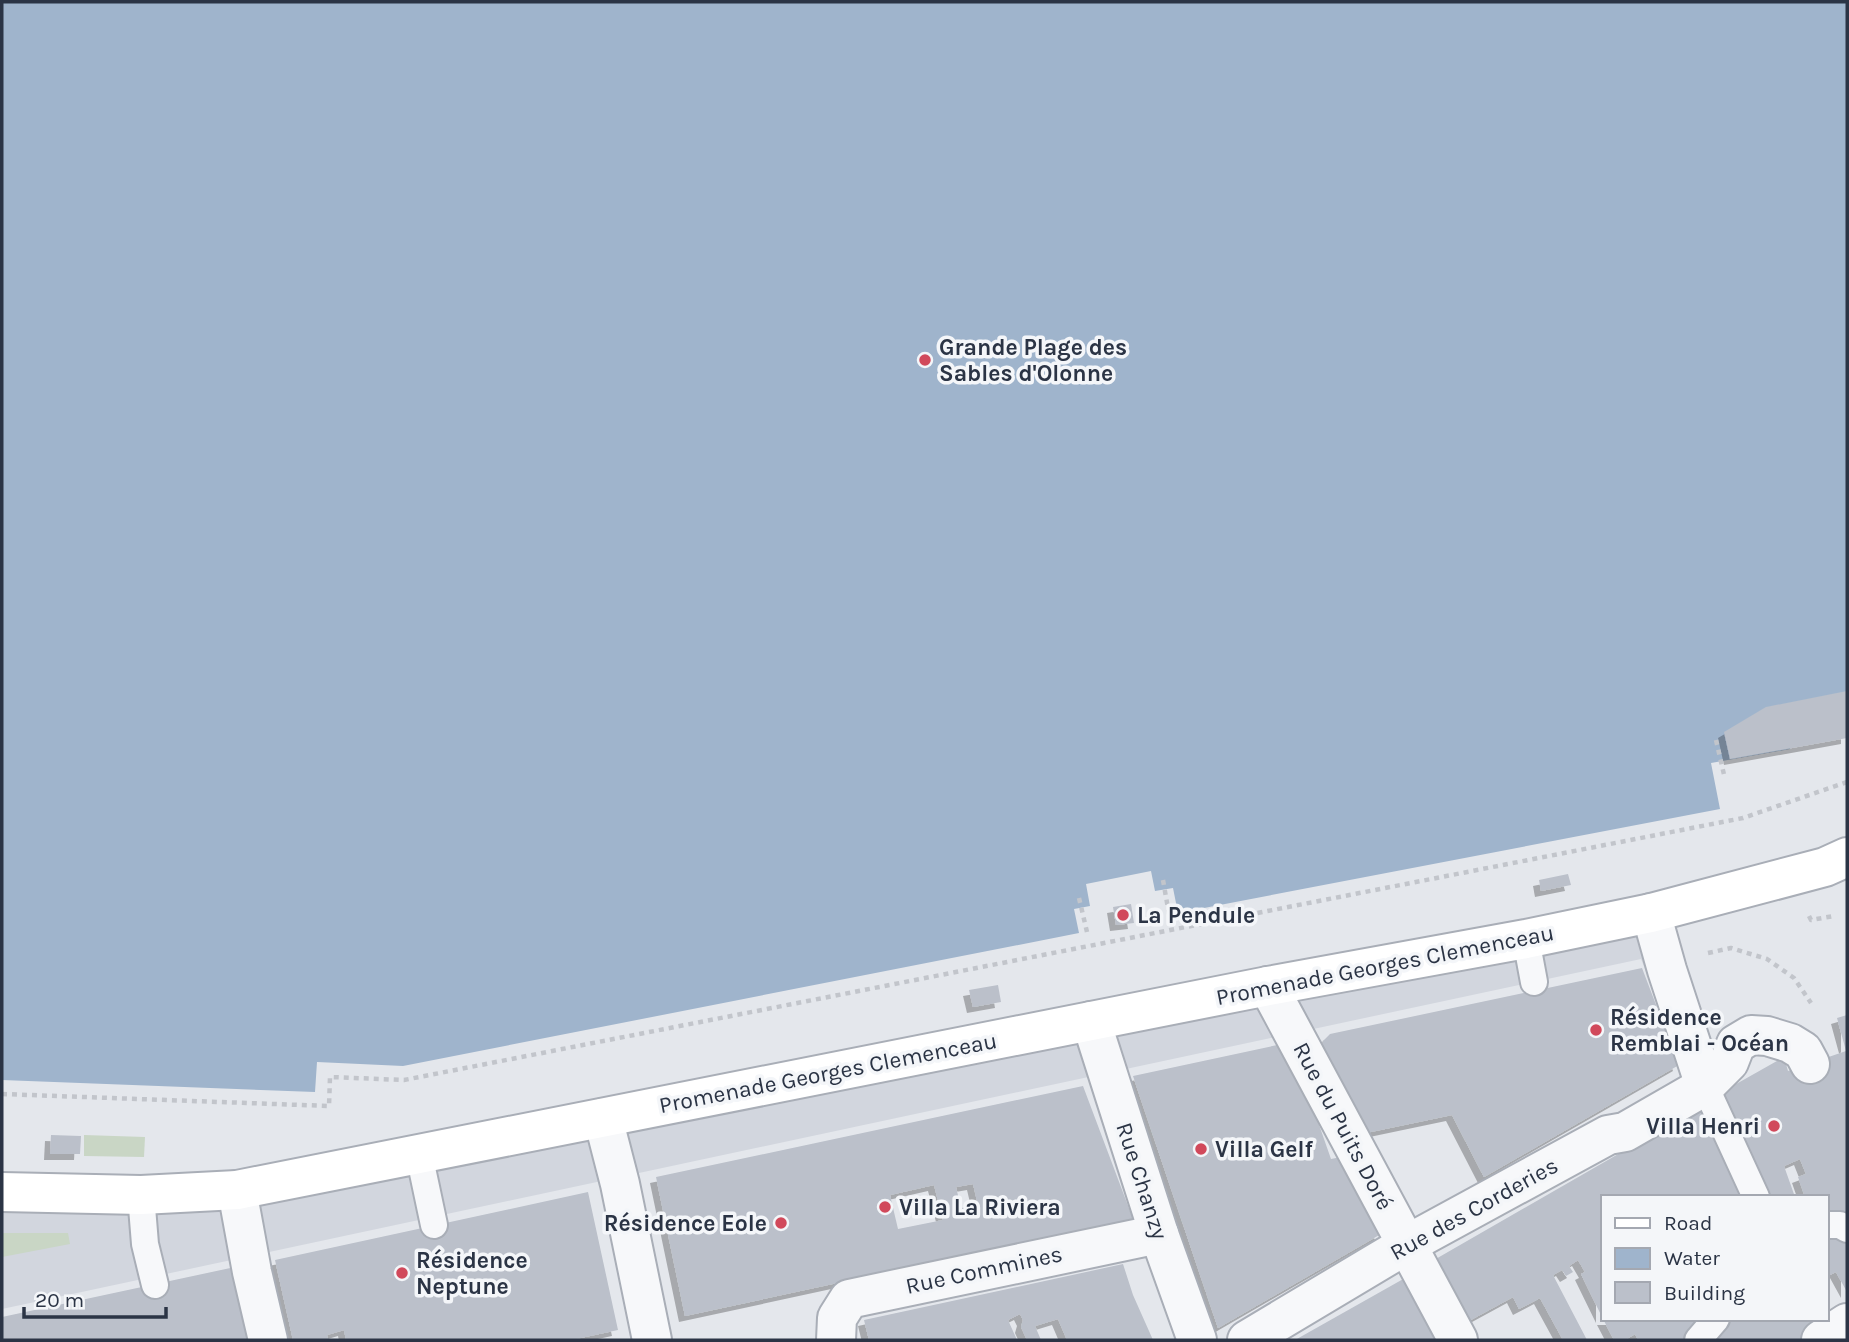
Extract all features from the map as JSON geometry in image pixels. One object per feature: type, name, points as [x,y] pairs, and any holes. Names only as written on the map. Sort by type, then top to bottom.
[{"type":"street","name":"Promenade Georges Clemenceau","points":[[2,1192],[141,1195],[237,1190],[1268,986],[1527,939],[1651,913],[1825,867],[1847,857]]},
{"type":"street","points":[[1651,913],[1705,1086]]},
{"type":"street","name":"Rue du Puits Doré","points":[[1268,986],[1458,1340]]},
{"type":"street","name":"Rue Chanzy","points":[[1091,1021],[1159,1234],[1197,1340]]},
{"type":"street","name":"Rue des Corderies","points":[[1247,1340],[1406,1245],[1608,1135],[1625,1132],[1705,1086],[1729,1062],[1736,1044],[1751,1035],[1767,1036],[1790,1043],[1806,1057]]},
{"type":"street","points":[[603,1118],[620,1184],[652,1340]]},
{"type":"street","points":[[237,1190],[268,1340]]},
{"type":"street","name":"Rue Commines","points":[[830,1339],[837,1318],[849,1299],[1159,1234]]},
{"type":"street","points":[[1821,1340],[1847,1323]]},
{"type":"lane","points":[[1527,939],[1534,982]]},
{"type":"lane","points":[[1705,1086],[1755,1195]]},
{"type":"lane","points":[[419,1154],[434,1225]]},
{"type":"lane","points":[[141,1195],[145,1244],[155,1286]]},
{"type":"lane","points":[[1828,1225],[1847,1228]]},
{"type":"lane","points":[[1698,1340],[1714,1321]]},
{"type":"path","points":[[1716,740],[1725,779]]},
{"type":"path","points":[[2,1094],[329,1106],[330,1077],[404,1080],[432,1075],[1744,818],[1847,782]]},
{"type":"path","points":[[1163,880],[1169,914]]},
{"type":"path","points":[[1079,898],[1087,932]]},
{"type":"path","points":[[1808,914],[1811,920],[1834,916]]},
{"type":"path","points":[[1712,952],[1731,948],[1767,959],[1794,978],[1820,1022],[1819,1031],[1806,1057]]},
{"type":"shaded area","points":[[1646,920],[1689,1081],[1641,959],[2,1309],[2,1198],[86,1202]]},
{"type":"green space","points":[[84,1135],[145,1137],[144,1157],[84,1156]]},
{"type":"green space","points":[[2,1233],[68,1233],[70,1244],[2,1257]]},
{"type":"water","name":"Grande Plage des Sables d'Olonne","points":[[2,2],[1847,2],[1847,722],[1792,743],[1790,749],[1711,763],[1720,809],[1178,913],[1173,888],[1155,891],[1151,871],[1086,884],[1090,906],[1074,909],[1079,933],[403,1066],[317,1062],[315,1092],[2,1080]]},
{"type":"building","points":[[1847,691],[1847,738],[1730,759],[1724,732],[1766,707]]},
{"type":"building","points":[[1568,874],[1571,885],[1541,891],[1539,880]]},
{"type":"building","name":"La Pendule","points":[[1131,904],[1134,923],[1116,925],[1113,907]]},
{"type":"building","points":[[1642,968],[1679,1065],[1484,1177],[1452,1115],[1366,1133],[1322,1049],[1323,1041],[1330,1034]]},
{"type":"building","points":[[998,985],[1001,1002],[973,1007],[969,990]]},
{"type":"building","name":"Villa Henri","points":[[1847,1015],[1847,1217],[1828,1217],[1828,1195],[1804,1195],[1798,1177],[1806,1174],[1800,1159],[1784,1166],[1794,1195],[1763,1195],[1722,1092],[1784,1057],[1788,1071],[1846,1051],[1837,1018]]},
{"type":"building","points":[[1282,1044],[1310,1099],[1331,1159],[1341,1157],[1381,1234],[1218,1328],[1133,1076]]},
{"type":"building","points":[[1083,1086],[1133,1219],[685,1316],[656,1177]],"holes":[[[973,1184],[978,1205],[961,1208],[956,1187]],[[934,1185],[943,1220],[898,1229],[890,1195]]]},
{"type":"building","points":[[1707,1103],[1745,1195],[1601,1195],[1601,1315],[1581,1274],[1585,1272],[1578,1260],[1569,1266],[1573,1272],[1566,1276],[1562,1270],[1553,1275],[1587,1340],[1563,1340],[1540,1298],[1519,1309],[1513,1297],[1467,1322],[1434,1260]]},
{"type":"building","points":[[51,1135],[81,1136],[80,1154],[50,1154]]},
{"type":"building","points":[[588,1192],[618,1330],[571,1340],[346,1340],[344,1330],[327,1335],[328,1340],[293,1340],[275,1260]]},
{"type":"building","points":[[1828,1233],[1847,1244],[1847,1292],[1836,1272],[1828,1276]]},
{"type":"building","points":[[1123,1264],[1153,1340],[1067,1340],[1058,1319],[1035,1326],[1041,1340],[1027,1340],[1021,1327],[1023,1320],[1020,1314],[1008,1320],[1017,1340],[869,1340],[864,1320]]},
{"type":"building","points":[[235,1267],[250,1340],[2,1340],[2,1317]]},
{"type":"building","points":[[1405,1278],[1438,1340],[1295,1340]]},
{"type":"building","points":[[1828,1314],[1832,1321],[1802,1340],[1710,1340],[1727,1321],[1828,1321]]},
{"type":"building","points":[[1604,1321],[1702,1321],[1685,1340],[1638,1340],[1635,1334],[1625,1340],[1614,1340]]},
{"type":"place","name":"Grande Plage des Sables d'Olonne","points":[[925,360]]},
{"type":"place","name":"La Pendule","points":[[1123,915]]},
{"type":"place","name":"Résidence Remblai - Océan","points":[[1596,1030]]},
{"type":"place","name":"Villa Henri","points":[[1774,1126]]},
{"type":"place","name":"Villa Gelf","points":[[1201,1149]]},
{"type":"place","name":"Villa La Riviera","points":[[885,1207]]},
{"type":"place","name":"Résidence Eole","points":[[781,1223]]},
{"type":"place","name":"Résidence Neptune","points":[[402,1273]]}]
